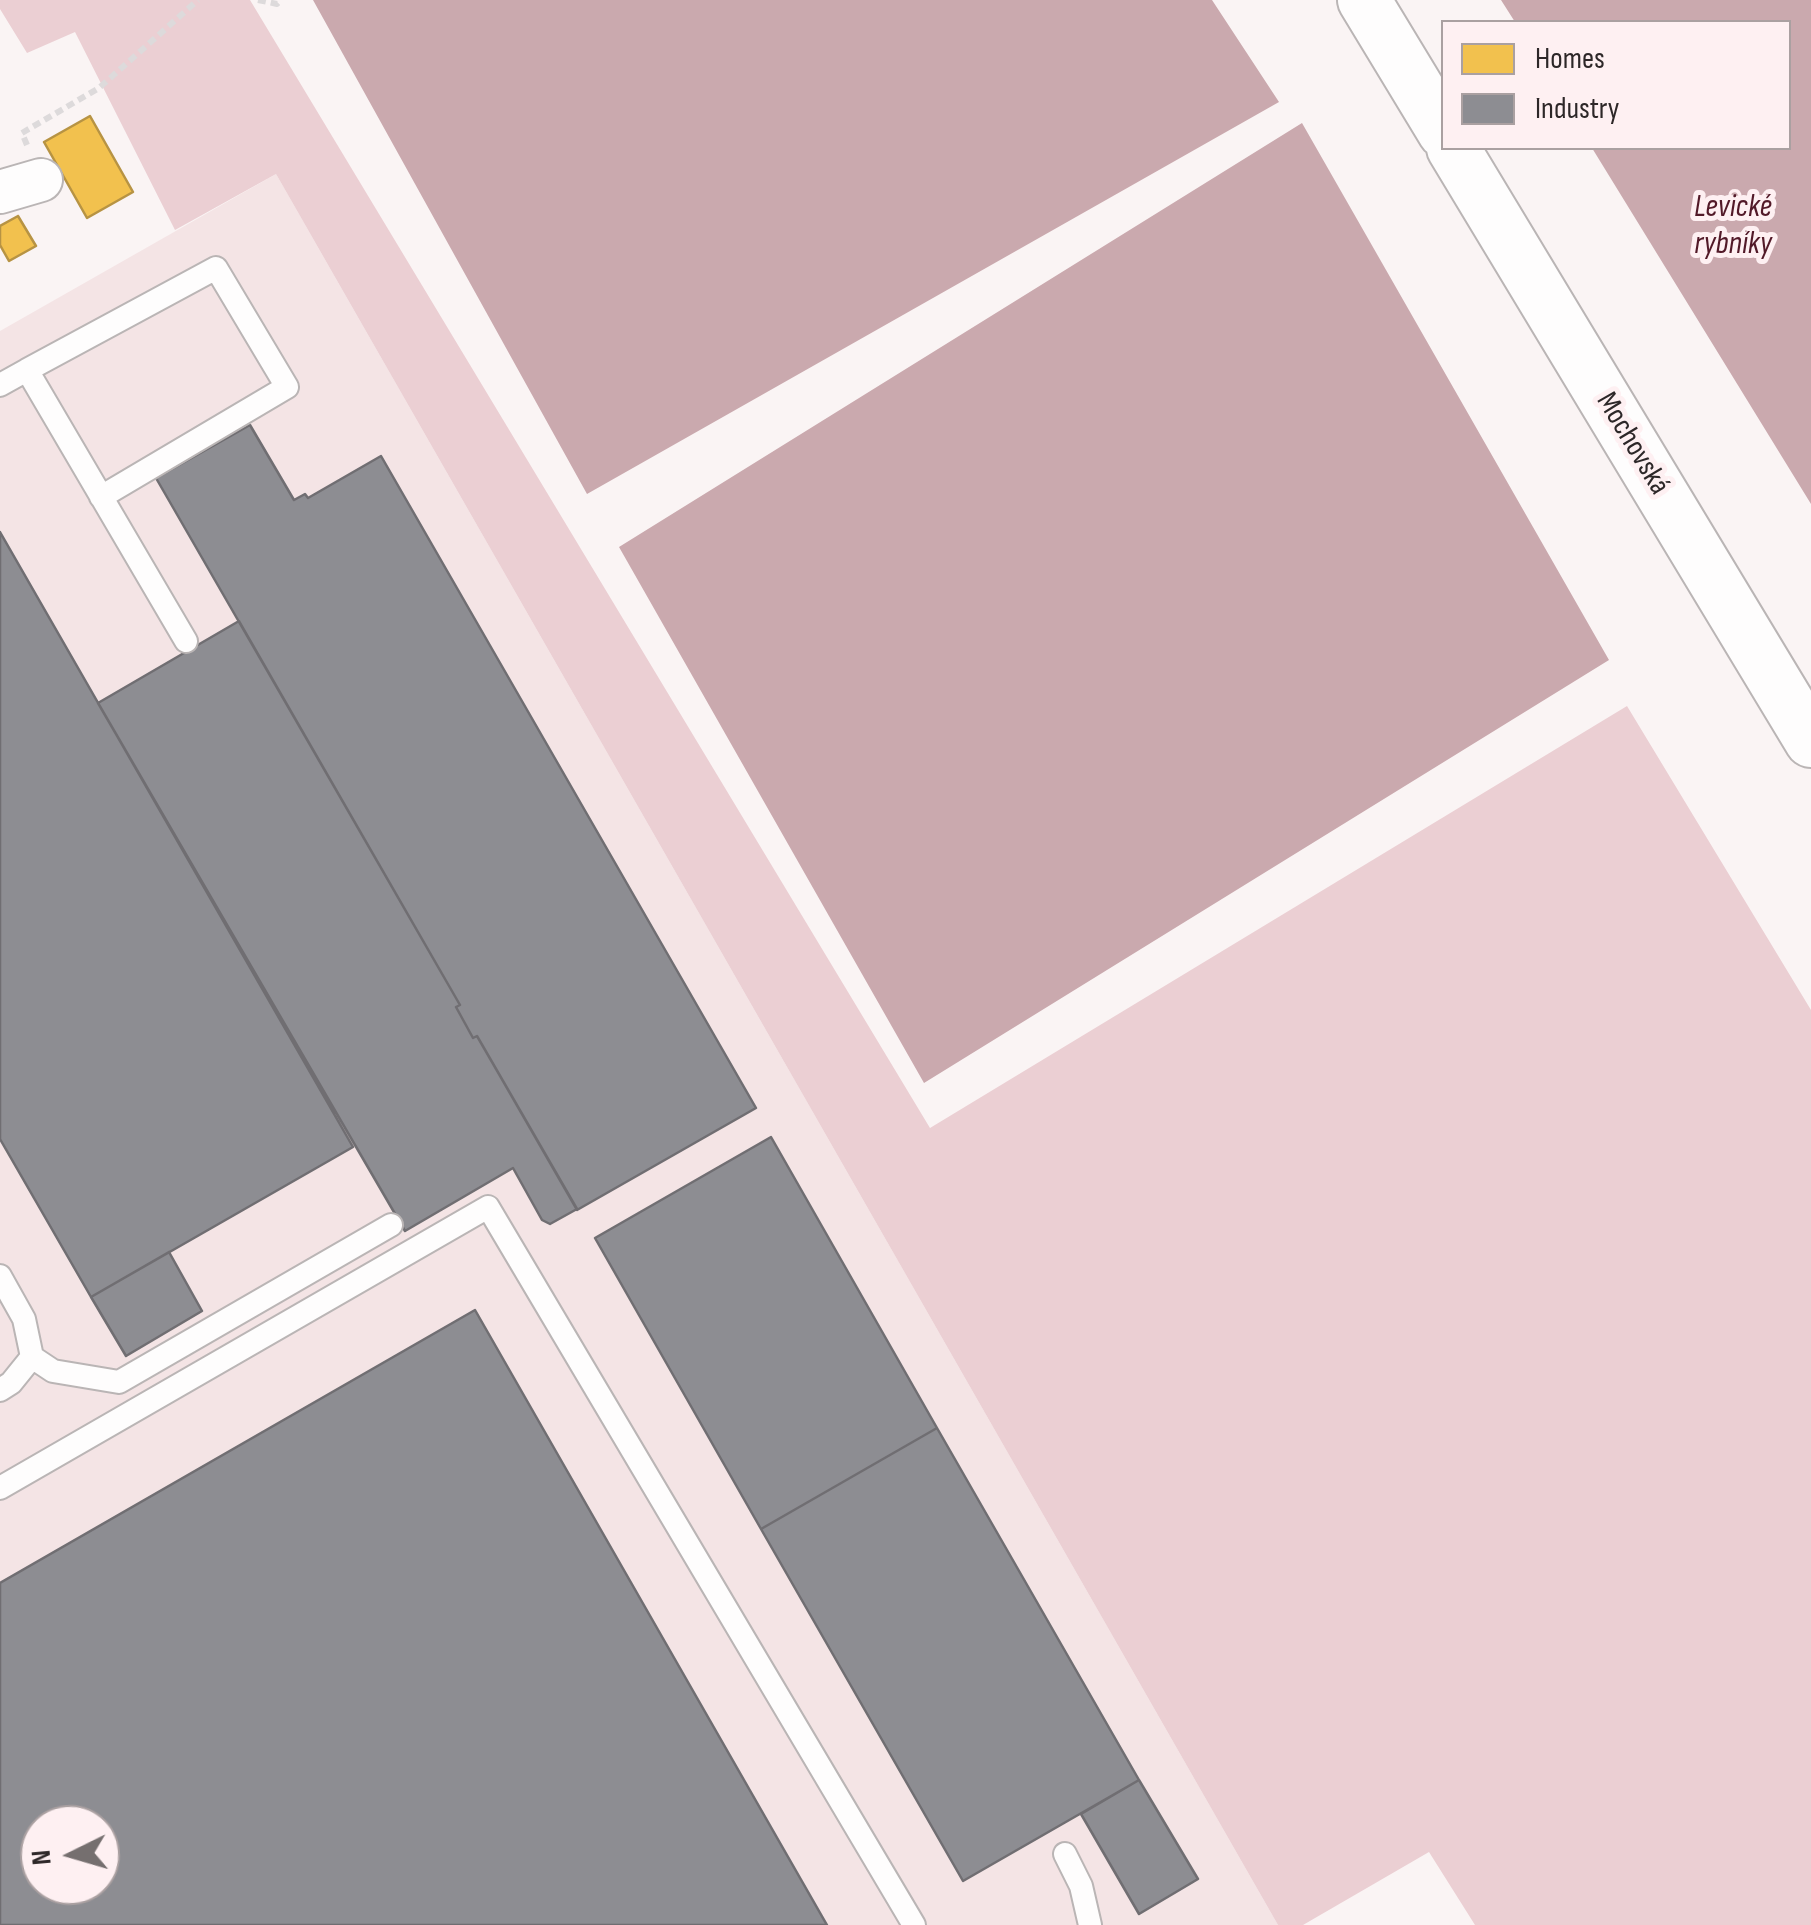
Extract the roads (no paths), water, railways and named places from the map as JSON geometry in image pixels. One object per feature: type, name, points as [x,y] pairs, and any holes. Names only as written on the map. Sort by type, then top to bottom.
[{"type":"street","points":[[1364,0],[1441,127]]},
{"type":"street","name":"Mochovská","points":[[1454,150],[1811,741]]},
{"type":"street","points":[[0,192],[41,180]]},
{"type":"lane","points":[[0,386],[216,268],[287,388],[102,497]]},
{"type":"lane","points":[[26,370],[186,641]]},
{"type":"lane","points":[[0,1488],[488,1207],[914,1925]]},
{"type":"lane","points":[[0,1276],[24,1318],[32,1357],[53,1371],[119,1382],[391,1225]]},
{"type":"lane","points":[[0,1390],[11,1384],[32,1357]]},
{"type":"lane","points":[[1066,1854],[1080,1886],[1090,1925]]},
{"type":"water","points":[[313,0],[1212,0],[1279,102],[587,494]]},
{"type":"water","name":"Levické rybníky","points":[[1501,0],[1811,0],[1811,504],[1593,150],[1791,150],[1791,20],[1514,20]]},
{"type":"water","points":[[1302,123],[1609,660],[924,1083],[619,547]]}]
